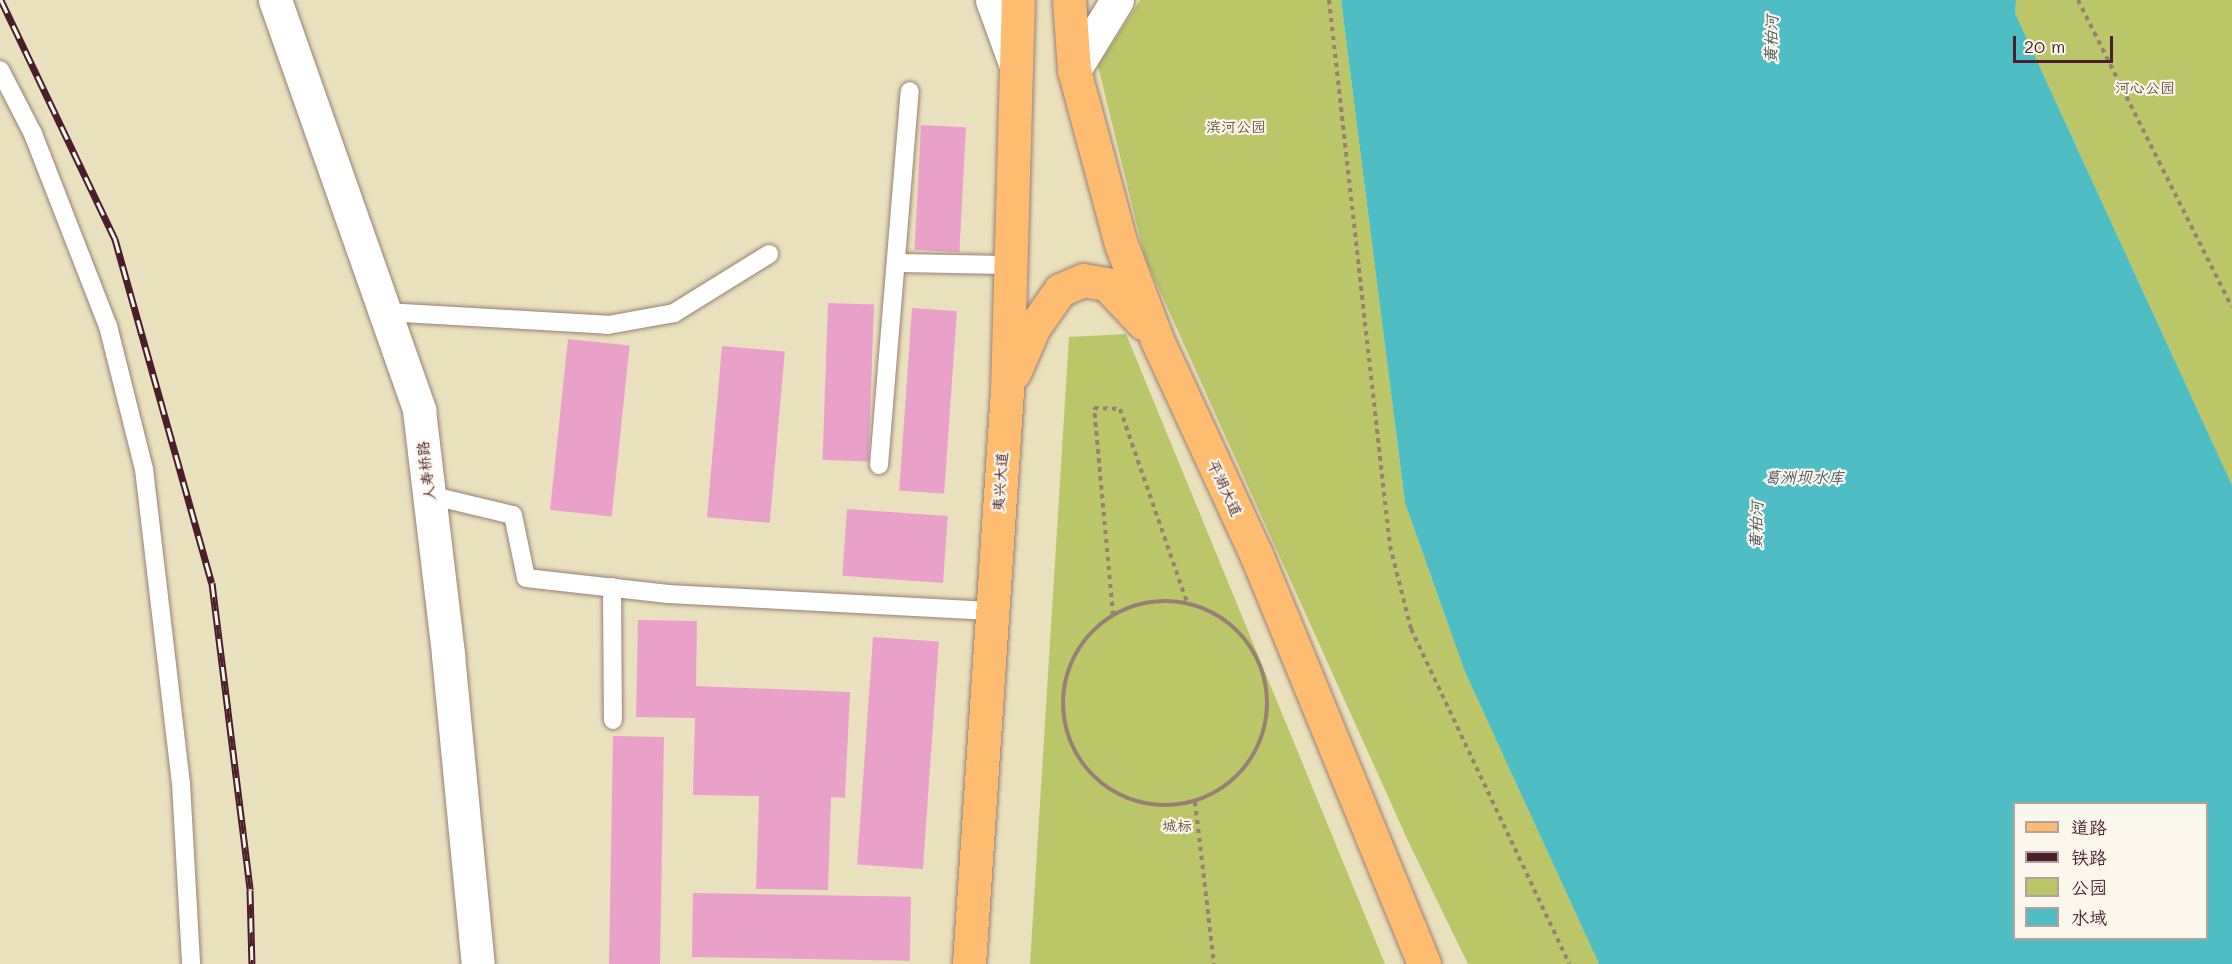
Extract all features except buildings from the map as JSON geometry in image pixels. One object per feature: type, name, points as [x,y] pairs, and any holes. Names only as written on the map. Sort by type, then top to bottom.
[{"type":"main road","name":"夷兴大道","points":[[969,964],[1007,390],[1018,0]]},
{"type":"main road","name":"平湖大道","points":[[1069,0],[1074,70],[1121,244],[1157,340],[1256,554],[1424,964]]},
{"type":"main road","points":[[1007,390],[1034,327],[1060,290],[1083,280],[1106,284],[1126,301],[1157,340]]},
{"type":"street","name":"人寿桥路","points":[[275,0],[419,410],[478,964]]},
{"type":"street","points":[[992,0],[1017,67]]},
{"type":"street","points":[[1074,70],[1116,0]]},
{"type":"lane","points":[[0,70],[33,134],[108,326],[144,469],[182,783],[191,964]]},
{"type":"lane","points":[[879,465],[910,91]]},
{"type":"lane","points":[[385,312],[608,324],[674,313],[769,254]]},
{"type":"lane","points":[[896,263],[1010,265]]},
{"type":"lane","points":[[429,495],[513,515],[526,578],[668,594],[991,611]]},
{"type":"lane","points":[[612,587],[614,720]]},
{"type":"path","points":[[1329,0],[1390,546],[1411,629],[1569,964]]},
{"type":"path","points":[[2078,0],[2232,307]]},
{"type":"path","points":[[1113,615],[1094,408],[1120,409],[1186,603]]},
{"type":"path","points":[[1186,603],[1218,615],[1243,637],[1261,666],[1268,698],[1264,732],[1249,763],[1225,787],[1195,802],[1163,807],[1130,800],[1102,784],[1080,760],[1066,730],[1063,697],[1071,664],[1088,636],[1113,615],[1136,605],[1186,603]]},
{"type":"path","points":[[1195,802],[1214,964]]},
{"type":"green space","name":"滨河公园","points":[[1140,0],[1341,0],[1405,503],[1465,672],[1599,964],[1468,964],[1409,843],[1145,258],[1098,66]]},
{"type":"green space","name":"河心公园","points":[[2016,0],[2232,0],[2232,485],[2015,13]]},
{"type":"green space","name":"城标","points":[[1126,334],[1385,964],[1030,964],[1069,337]]},
{"type":"water","name":"葛洲坝水库","points":[[1341,0],[2016,0],[2015,13],[2232,485],[2232,964],[1599,964],[1465,672],[1405,503]]},
{"type":"railway","points":[[1,0],[115,239],[212,583],[250,890],[252,964]]},
{"type":"water label","name":"黄柏河","points":[[1771,39]]},
{"type":"water label","name":"黄柏河","points":[[1756,525]]}]
